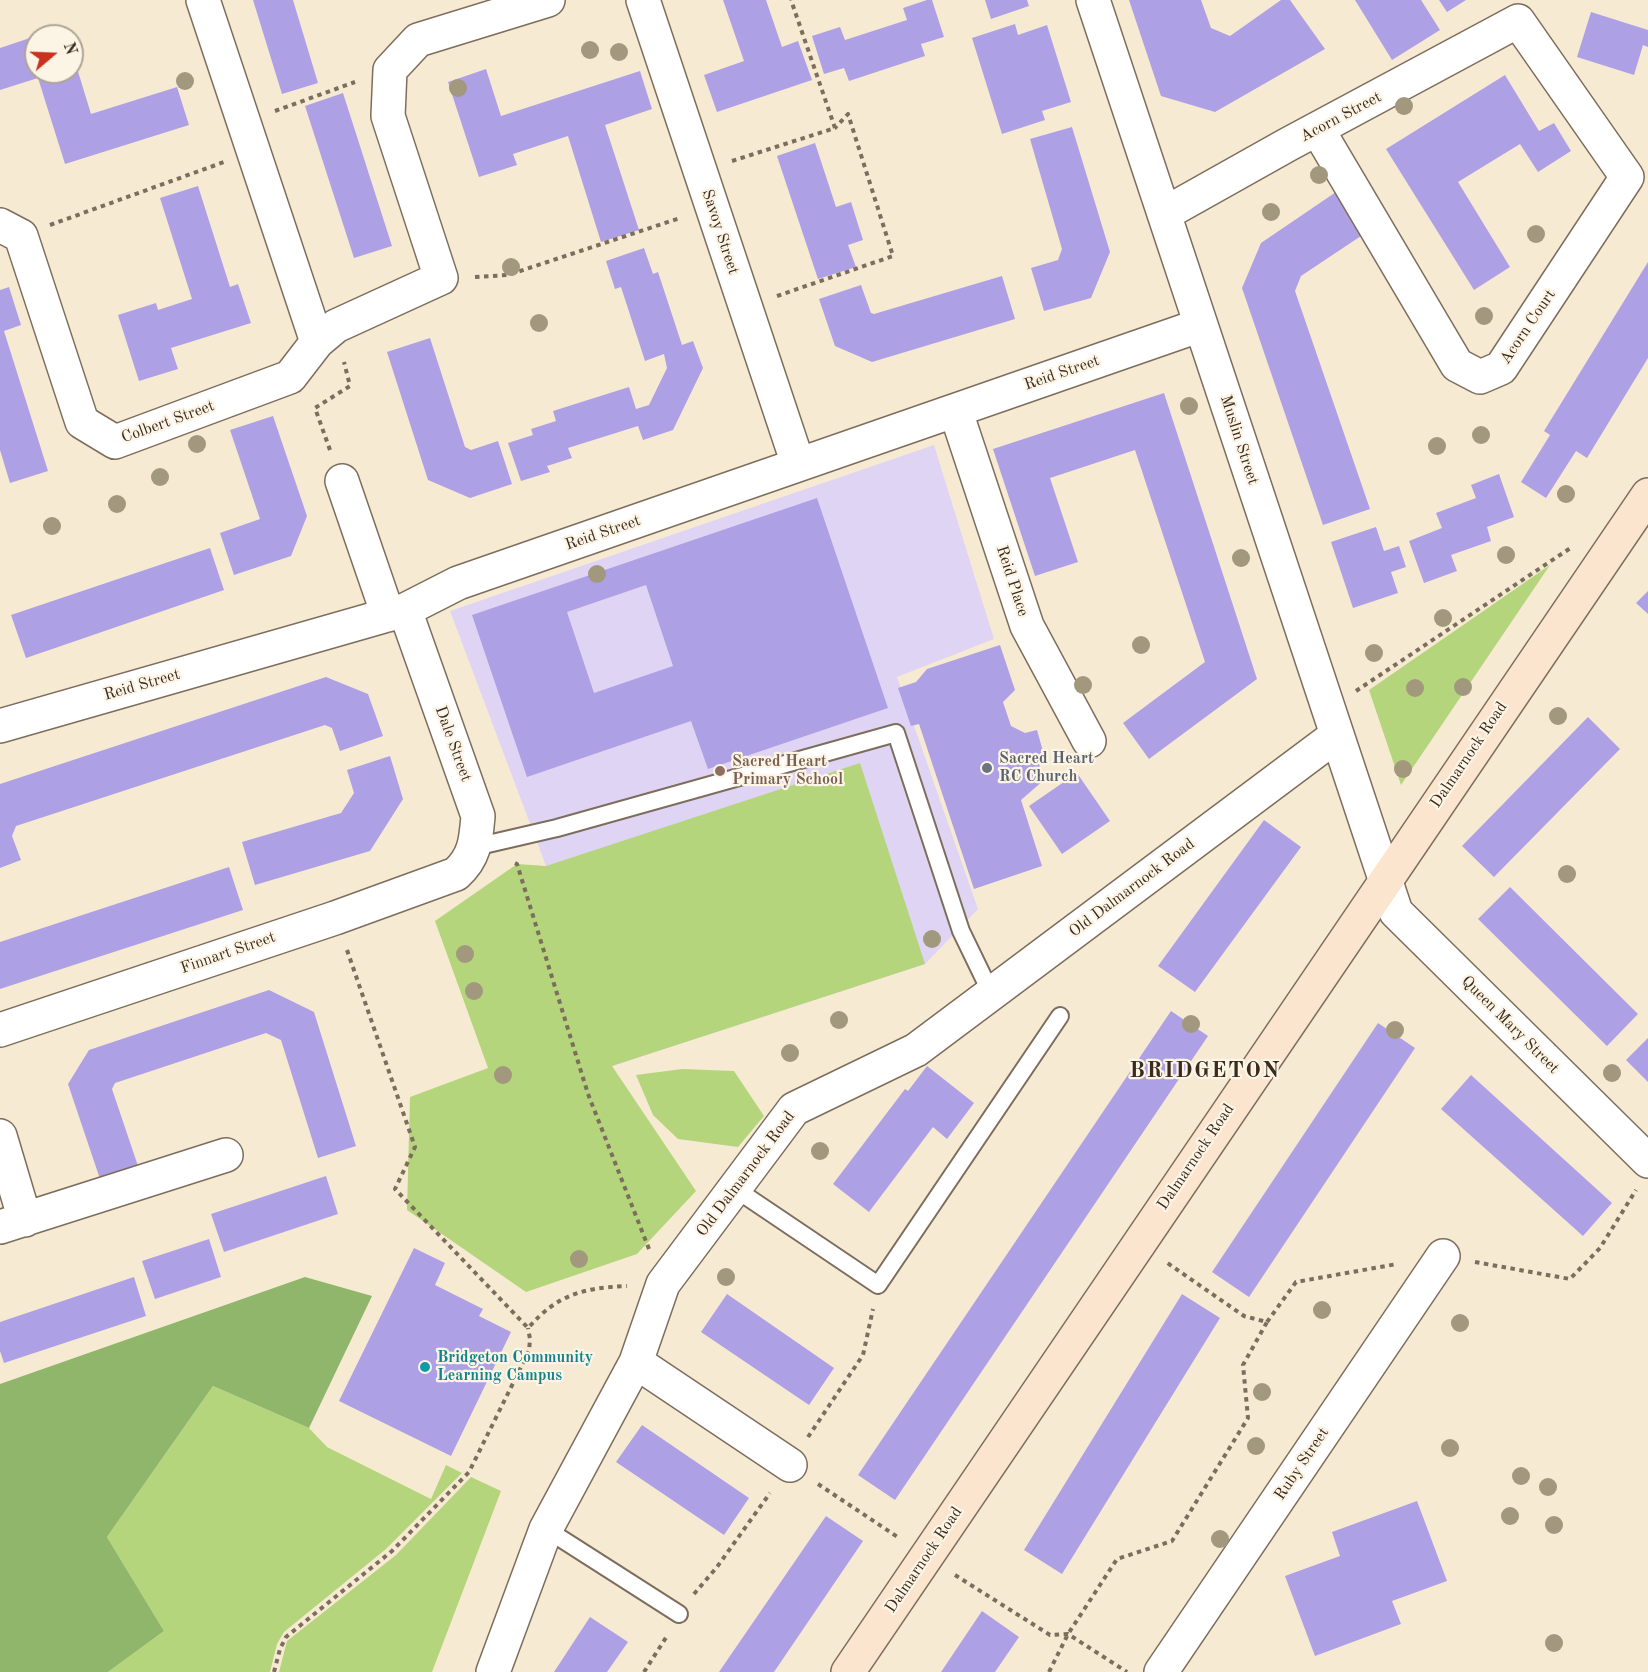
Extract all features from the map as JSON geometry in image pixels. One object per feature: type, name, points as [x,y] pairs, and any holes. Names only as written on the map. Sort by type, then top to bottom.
[{"type":"street","points":[[203,0],[248,137],[326,334]]},
{"type":"street","points":[[441,278],[388,116],[390,70],[418,40],[548,0]]},
{"type":"street","name":"Savoy Street","points":[[643,0],[798,464]]},
{"type":"street","name":"Muslin Street","points":[[1093,0],[1385,879]]},
{"type":"street","name":"Acorn Street","points":[[1164,214],[1518,21]]},
{"type":"street","name":"Acorn Court","points":[[1318,130],[1457,365],[1480,377],[1502,368],[1627,177],[1518,21]]},
{"type":"street","name":"Colbert Street","points":[[10,230],[82,422],[116,442],[290,376],[326,334],[441,278]]},
{"type":"street","name":"Reid Street","points":[[0,726],[397,612],[458,583],[1202,325]]},
{"type":"street","name":"Reid Place","points":[[956,412],[1027,626],[1089,741]]},
{"type":"street","name":"Dale Street","points":[[342,481],[478,816],[475,847],[468,863],[456,874]]},
{"type":"street","name":"Dalmarnock Road","points":[[848,1672],[1137,1243],[1648,495]]},
{"type":"street","name":"Old Dalmarnock Road","points":[[493,1672],[546,1529],[636,1362],[663,1284],[794,1109],[915,1050],[992,993],[1333,722]]},
{"type":"street","name":"Finnart Street","points":[[0,1030],[335,918],[456,874]]},
{"type":"street","name":"Queen Mary Street","points":[[1385,879],[1396,912],[1648,1161]]},
{"type":"street","points":[[0,1136],[13,1224],[226,1155]]},
{"type":"street","name":"Ruby Street","points":[[1161,1672],[1443,1256]]},
{"type":"street","points":[[636,1362],[790,1465]]},
{"type":"lane","points":[[475,847],[557,828],[896,733],[961,931],[992,993]]},
{"type":"lane","points":[[734,1188],[878,1285],[1060,1016]]},
{"type":"lane","points":[[546,1529],[679,1614]]},
{"type":"path","points":[[791,0],[835,128]]},
{"type":"path","points":[[10,230],[248,137],[390,70]]},
{"type":"path","points":[[696,161],[720,165],[835,128],[848,114],[893,256],[745,308]]},
{"type":"path","points":[[441,278],[508,275],[712,208]]},
{"type":"path","points":[[326,334],[350,386],[315,408],[342,481]]},
{"type":"path","points":[[1333,722],[1569,547],[1612,546]]},
{"type":"path","points":[[475,847],[517,864],[588,1094],[663,1284],[591,1288],[547,1306],[528,1328]]},
{"type":"path","points":[[274,1672],[286,1637],[392,1551],[469,1472],[528,1351],[530,1339],[528,1328],[395,1189],[415,1147],[335,918]]},
{"type":"path","points":[[1048,1672],[1068,1634],[1118,1559],[1172,1541],[1248,1418],[1243,1365],[1266,1322],[1244,1316],[1137,1243]]},
{"type":"path","points":[[644,1672],[660,1649],[679,1614],[717,1567],[790,1465]]},
{"type":"shaded area","name":"Sacred Heart Primary School","points":[[934,445],[994,639],[897,677],[978,909],[925,964],[612,1066],[546,866],[450,611]]},
{"type":"green space","points":[[1550,565],[1401,785],[1369,690]]},
{"type":"green space","points":[[860,763],[925,964],[612,1066],[696,1191],[637,1254],[526,1292],[407,1210],[410,1097],[488,1068],[435,921],[517,864],[546,866]]},
{"type":"green space","points":[[682,1069],[734,1071],[764,1116],[738,1147],[678,1139],[653,1115],[636,1075]]},
{"type":"green space","points":[[305,1277],[372,1296],[309,1428],[213,1386],[107,1537],[164,1631],[108,1672],[0,1672],[0,1384]]},
{"type":"green space","points":[[213,1386],[309,1428],[327,1447],[431,1499],[446,1465],[462,1473],[386,1549],[284,1632],[277,1644],[270,1672],[108,1672],[164,1631],[107,1537]]},
{"type":"green space","points":[[471,1477],[501,1491],[432,1672],[279,1672],[287,1641],[396,1555]]},
{"type":"building","points":[[253,0],[293,0],[318,83],[282,94]]},
{"type":"building","points":[[723,0],[766,0],[782,47],[798,41],[812,80],[717,112],[704,75],[744,61]]},
{"type":"building","points":[[932,0],[944,37],[921,44],[925,56],[849,81],[844,68],[824,74],[812,36],[840,27],[845,40],[907,20],[903,8]]},
{"type":"building","points":[[985,0],[1027,0],[1029,6],[991,19]]},
{"type":"building","points":[[1129,0],[1201,0],[1211,28],[1230,36],[1281,0],[1290,0],[1325,49],[1215,112],[1161,96]]},
{"type":"building","points":[[1355,0],[1421,0],[1440,30],[1392,60]]},
{"type":"building","points":[[1439,0],[1466,0],[1447,12]]},
{"type":"building","points":[[1591,12],[1648,30],[1648,47],[1643,45],[1634,75],[1577,57]]},
{"type":"building","points":[[1015,24],[1018,35],[1047,25],[1071,102],[1042,111],[1045,120],[1002,134],[972,38]]},
{"type":"building","points":[[24,40],[24,82],[0,90],[0,48]]},
{"type":"building","points":[[486,69],[501,116],[640,71],[652,109],[605,125],[639,230],[601,242],[568,136],[513,154],[517,165],[479,177],[448,82]]},
{"type":"building","points":[[1505,75],[1539,131],[1554,123],[1571,151],[1538,172],[1520,144],[1458,182],[1510,267],[1474,290],[1386,149]]},
{"type":"building","points":[[40,84],[82,84],[91,114],[177,87],[189,125],[65,164]]},
{"type":"building","points":[[343,93],[392,246],[354,258],[305,106]]},
{"type":"building","points":[[1072,127],[1110,252],[1091,298],[1044,311],[1031,268],[1058,260],[1062,249],[1030,139]]},
{"type":"building","points":[[815,143],[836,207],[851,202],[863,240],[848,245],[856,267],[818,279],[777,156]]},
{"type":"building","points":[[198,186],[230,287],[238,284],[251,323],[171,348],[178,369],[139,381],[118,315],[156,303],[158,310],[192,299],[160,198]]},
{"type":"building","points":[[1336,192],[1364,234],[1301,276],[1295,291],[1370,509],[1323,525],[1242,288],[1261,243]]},
{"type":"building","points":[[644,248],[653,274],[658,272],[682,345],[693,341],[703,368],[673,430],[643,440],[638,426],[568,448],[572,458],[547,466],[550,472],[521,481],[508,443],[533,435],[531,429],[556,421],[553,411],[629,387],[636,409],[649,405],[667,368],[664,354],[645,361],[621,287],[615,289],[606,261]]},
{"type":"building","points":[[1648,262],[1648,358],[1587,458],[1576,451],[1546,498],[1521,482],[1550,435],[1544,431]]},
{"type":"building","points":[[1002,276],[1015,319],[872,362],[835,346],[819,299],[861,285],[871,313],[874,314]]},
{"type":"building","points":[[9,287],[21,325],[4,331],[48,471],[10,483],[0,450],[0,290]]},
{"type":"building","points":[[430,338],[465,447],[471,450],[498,441],[512,484],[470,498],[428,480],[387,352]]},
{"type":"building","points":[[1164,393],[1257,679],[1149,759],[1123,723],[1205,662],[1135,450],[1050,478],[1078,562],[1035,576],[993,449]]},
{"type":"building","points":[[273,416],[307,516],[291,556],[234,575],[220,533],[260,519],[230,430]]},
{"type":"building","points":[[1499,474],[1514,517],[1487,527],[1491,541],[1451,555],[1457,571],[1424,583],[1409,541],[1442,528],[1436,513],[1476,498],[1471,485]]},
{"type":"building","points":[[817,498],[888,708],[708,769],[691,721],[527,777],[472,615]],"holes":[[[646,585],[673,666],[594,693],[567,612]]]},
{"type":"building","points":[[1376,527],[1384,551],[1399,546],[1406,567],[1391,572],[1398,593],[1353,608],[1331,542]]},
{"type":"building","points":[[210,548],[224,590],[26,658],[11,615]]},
{"type":"building","points":[[1648,591],[1648,614],[1636,603]]},
{"type":"building","name":"Sacred Heart RC Church","points":[[1000,645],[1015,690],[1003,702],[1011,726],[1025,733],[1037,730],[1044,755],[1037,757],[1044,780],[1021,800],[1042,866],[974,889],[919,724],[911,726],[898,688],[916,682],[927,669]]},
{"type":"building","points":[[326,677],[368,694],[383,736],[340,751],[332,728],[325,725],[16,826],[12,836],[21,860],[0,868],[0,784]]},
{"type":"building","points":[[1588,717],[1620,749],[1494,877],[1462,846]]},
{"type":"building","points":[[390,756],[403,799],[370,851],[255,885],[242,842],[341,813],[354,793],[347,770]]},
{"type":"building","points":[[1077,773],[1110,821],[1062,854],[1029,806]]},
{"type":"building","points":[[1264,820],[1301,847],[1195,992],[1158,966]]},
{"type":"building","points":[[229,867],[243,910],[0,989],[0,942]]},
{"type":"building","points":[[1510,887],[1638,1014],[1607,1046],[1478,919]]},
{"type":"building","points":[[269,990],[314,1012],[356,1146],[318,1158],[281,1040],[266,1033],[115,1083],[112,1089],[138,1166],[100,1179],[68,1084],[89,1050]]},
{"type":"building","points":[[1171,1011],[1208,1036],[895,1500],[858,1475]]},
{"type":"building","points":[[1378,1023],[1415,1048],[1249,1297],[1212,1272]]},
{"type":"building","points":[[1648,1038],[1648,1082],[1626,1060]]},
{"type":"building","points":[[927,1066],[974,1103],[947,1139],[933,1127],[869,1212],[833,1184],[905,1089],[908,1091]]},
{"type":"building","points":[[1471,1075],[1612,1203],[1583,1236],[1441,1109]]},
{"type":"building","points":[[326,1176],[338,1214],[224,1252],[211,1214]]},
{"type":"building","points":[[209,1239],[221,1277],[155,1299],[142,1261]]},
{"type":"building","name":"Bridgeton Community Learning Campus","points":[[414,1248],[445,1263],[435,1285],[483,1309],[479,1316],[511,1332],[451,1456],[339,1401]]},
{"type":"building","points":[[134,1277],[146,1316],[4,1363],[0,1351],[0,1322]]},
{"type":"building","points":[[727,1294],[834,1368],[809,1405],[701,1332]]},
{"type":"building","points":[[1182,1294],[1220,1318],[1062,1574],[1024,1550]]},
{"type":"building","points":[[642,1425],[749,1498],[724,1535],[616,1462]]},
{"type":"building","points":[[1417,1501],[1447,1581],[1392,1601],[1401,1624],[1315,1656],[1285,1576],[1340,1556],[1332,1532]]},
{"type":"building","points":[[826,1516],[863,1541],[774,1672],[719,1672]]},
{"type":"building","points":[[982,1611],[1019,1637],[995,1672],[941,1672]]},
{"type":"building","points":[[590,1617],[628,1642],[607,1672],[554,1672]]},
{"type":"place","name":"Sacred Heart RC Church","points":[[987,768]]},
{"type":"place","name":"Sacred Heart Primary School","points":[[720,771]]},
{"type":"place","name":"Bridgeton Community Learning Campus","points":[[425,1367]]},
{"type":"district","name":"BRIDGETON","points":[[1205,1071]]}]
